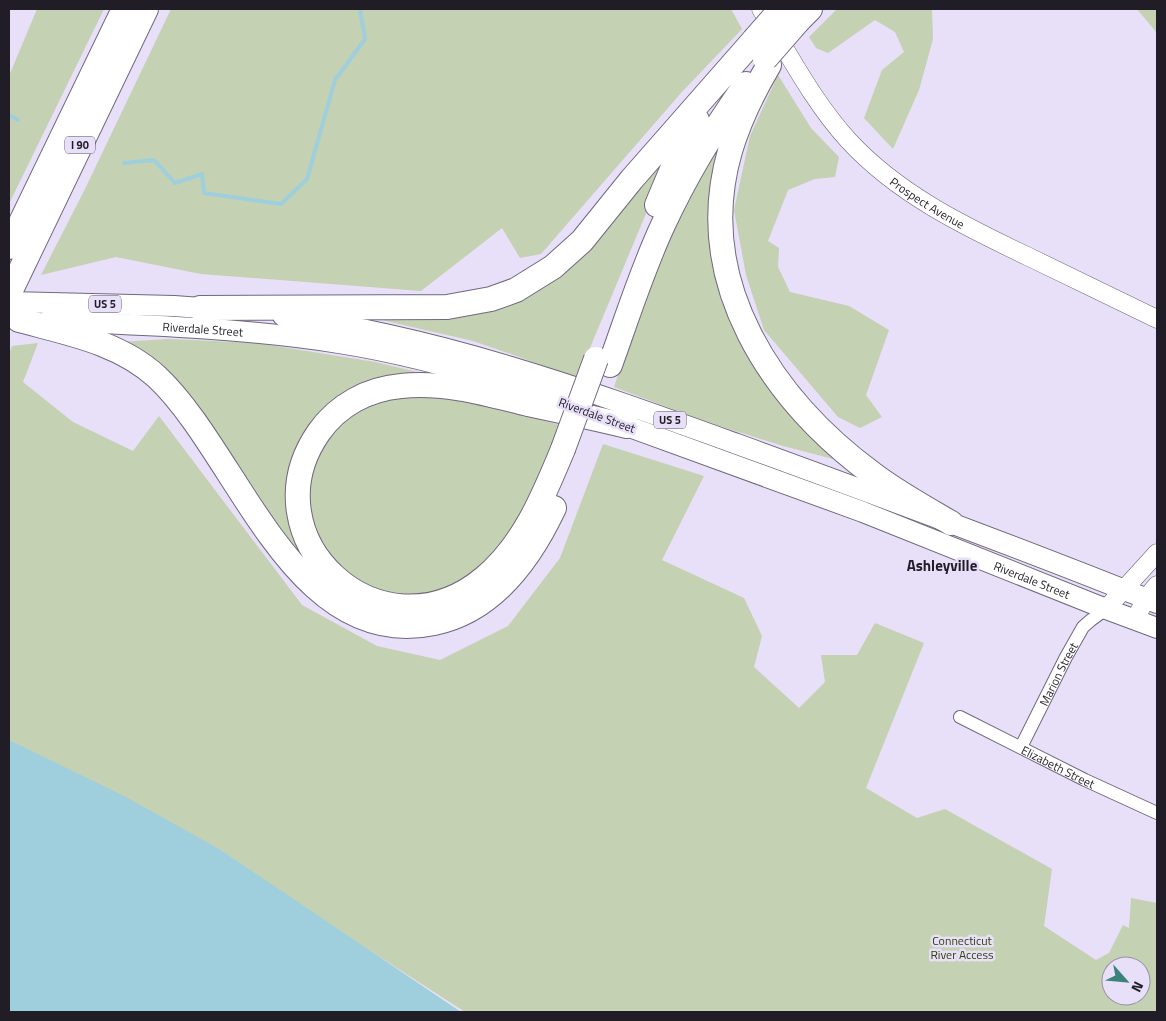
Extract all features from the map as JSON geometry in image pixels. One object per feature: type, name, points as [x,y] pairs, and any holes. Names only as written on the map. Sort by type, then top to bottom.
[{"type":"highway","name":"I 90","points":[[9,247],[124,9]]},
{"type":"highway","name":"I 90","points":[[12,303],[146,9]]},
{"type":"highway","points":[[603,362],[677,195],[711,134],[763,55],[794,18]]},
{"type":"highway","points":[[200,308],[447,307],[491,299],[516,290],[554,267],[576,246],[627,185],[729,70],[763,55]]},
{"type":"highway","points":[[763,55],[750,101],[735,134],[726,166],[721,196],[721,242],[729,282],[739,314],[763,360],[778,381],[795,402],[832,440],[875,476],[951,523]]},
{"type":"highway","points":[[12,303],[73,334],[99,343],[131,358],[156,376],[193,419],[290,562],[315,588],[329,599],[349,612],[372,622],[408,627],[431,624],[457,617],[484,602],[510,577],[531,550],[554,509],[570,451],[673,167],[708,102],[729,70]]},
{"type":"highway","points":[[570,451],[547,486],[526,526],[500,562],[485,578],[468,590],[436,604],[404,607],[388,605],[362,596],[341,582],[314,552],[305,532],[299,510],[298,489],[304,462],[312,444],[324,426],[341,409],[359,398],[379,390],[418,385],[453,388],[627,426]]},
{"type":"main road","name":"Riverdale Street","points":[[12,303],[200,308],[248,312],[321,321],[392,334],[444,347],[546,377],[633,407],[1124,588],[1154,595]]},
{"type":"main road","name":"Riverdale Street","points":[[12,303],[341,343],[392,353],[468,372],[522,388],[863,512],[1157,628]]},
{"type":"street","name":"Prospect Avenue","points":[[761,9],[829,116],[862,154],[890,179],[946,215],[1157,319]]},
{"type":"street","points":[[1106,609],[1157,552]]},
{"type":"street","points":[[1135,620],[1154,595]]},
{"type":"street","name":"Marion Street","points":[[1021,747],[1083,627],[1106,609]]},
{"type":"street","name":"Elizabeth Street","points":[[960,717],[1157,814]]},
{"type":"green space","points":[[37,9],[104,9],[9,204],[9,76]]},
{"type":"green space","points":[[171,9],[731,9],[742,29],[681,93],[541,254],[520,258],[502,228],[421,291],[201,274],[116,257],[41,275],[85,189]]},
{"type":"green space","points":[[837,9],[932,9],[933,39],[919,90],[893,149],[864,118],[882,70],[904,52],[895,32],[875,20],[828,53],[816,48],[809,37]]},
{"type":"green space","points":[[1137,9],[1157,9],[1157,33]]},
{"type":"green space","points":[[778,75],[811,128],[839,157],[835,177],[815,179],[788,190],[768,241],[779,248],[778,267],[790,292],[849,306],[889,330],[866,395],[882,417],[860,428],[838,417],[764,330],[746,275],[734,210],[750,136]]},
{"type":"green space","points":[[727,127],[721,284],[837,460],[783,446],[704,421],[614,387],[642,307],[674,228],[698,177]]},
{"type":"green space","points":[[665,168],[577,379],[473,341],[360,315],[483,312],[637,190],[657,169]]},
{"type":"green space","points":[[168,339],[257,343],[375,362],[426,374],[380,381],[299,451],[324,584],[120,342]]},
{"type":"green space","name":"Connecticut River Access","points":[[38,343],[23,382],[73,422],[133,451],[159,416],[302,605],[377,646],[440,660],[508,626],[560,558],[603,444],[704,476],[662,560],[744,598],[762,636],[754,667],[799,708],[825,682],[821,655],[857,655],[875,623],[924,643],[866,788],[917,818],[945,809],[1052,869],[1044,926],[1096,960],[1101,957],[1101,1006],[1151,1006],[1151,956],[1103,956],[1109,953],[1123,925],[1129,928],[1131,898],[1157,903],[1157,1012],[465,1012],[321,919],[221,850],[9,740],[9,354],[12,346]]},
{"type":"green space","points":[[408,394],[458,397],[559,425],[535,496],[491,561],[452,591],[413,600],[373,591],[335,570],[314,531],[307,489],[318,454],[335,427],[361,407]]},
{"type":"shaded area","points":[[9,740],[124,796],[221,850],[461,1012],[9,1012]]},
{"type":"waterway","points":[[124,163],[154,160],[175,183],[202,174],[204,193],[281,204],[307,179],[335,80],[365,39],[360,9]]},
{"type":"waterway","points":[[9,115],[18,120]]},
{"type":"district","name":"Ashleyville","points":[[942,565]]}]
